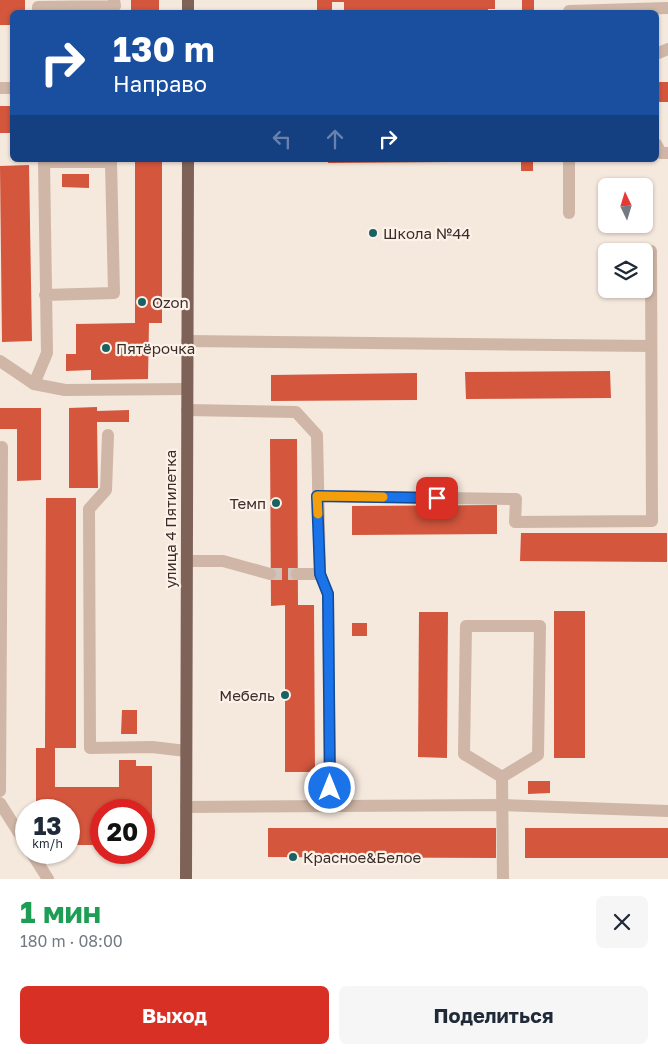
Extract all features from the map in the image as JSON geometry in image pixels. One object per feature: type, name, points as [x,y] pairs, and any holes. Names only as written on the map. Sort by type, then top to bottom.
[{"type":"main road","name":"улица 4 Пятилетка","points":[[186,879],[188,162]]},
{"type":"street","points":[[38,7],[115,6],[114,0]]},
{"type":"street","points":[[570,8],[641,4],[668,8]]},
{"type":"street","points":[[34,384],[47,353],[46,294],[44,162],[111,162],[114,293],[46,294]]},
{"type":"street","points":[[569,162],[569,212]]},
{"type":"street","points":[[317,496],[516,499],[515,522],[652,521],[651,298]]},
{"type":"street","points":[[187,341],[651,346]]},
{"type":"street","points":[[0,361],[34,384],[65,390],[187,388]]},
{"type":"street","points":[[187,410],[296,412],[317,435],[320,574],[328,594],[330,807]]},
{"type":"street","points":[[108,434],[106,490],[89,509],[90,748],[186,750]]},
{"type":"street","points":[[0,792],[2,447]]},
{"type":"street","points":[[187,561],[223,561],[270,574]]},
{"type":"street","points":[[297,574],[320,574]]},
{"type":"street","points":[[466,626],[540,626],[538,755],[502,778],[464,754],[466,626]]},
{"type":"street","points":[[502,778],[503,879]]},
{"type":"street","points":[[186,807],[503,805],[668,811]]},
{"type":"street","points":[[2,809],[15,828]]},
{"type":"street","points":[[39,864],[48,879]]},
{"type":"building","points":[[0,0],[25,0],[25,10],[10,10],[10,25],[0,25]]},
{"type":"building","points":[[131,0],[159,0],[159,10],[131,10]]},
{"type":"building","points":[[317,0],[495,0],[495,9],[488,10],[344,10],[344,2],[332,2],[332,10],[317,10]]},
{"type":"building","points":[[522,0],[534,0],[534,10],[522,10]]},
{"type":"building","points":[[659,82],[668,82],[668,102],[659,102]]},
{"type":"building","points":[[0,106],[10,106],[10,133],[0,133]]},
{"type":"building","points":[[135,162],[162,162],[162,323],[149,323],[148,379],[91,380],[91,370],[66,371],[66,354],[76,354],[76,324],[135,323]]},
{"type":"building","points":[[328,162],[449,162],[328,163]]},
{"type":"building","points":[[521,162],[533,162],[533,171],[521,171]]},
{"type":"building","points":[[29,165],[32,341],[2,342],[0,166]]},
{"type":"building","points":[[62,174],[89,174],[89,188],[62,187]]},
{"type":"building","points":[[610,371],[611,398],[466,399],[465,372]]},
{"type":"building","points":[[417,373],[417,400],[271,401],[271,375]]},
{"type":"building","points":[[97,407],[97,411],[129,410],[129,422],[97,422],[98,488],[69,488],[69,408]]},
{"type":"building","points":[[0,408],[41,408],[41,480],[17,481],[17,429],[0,429]]},
{"type":"building","points":[[270,439],[297,439],[298,605],[314,605],[315,772],[285,772],[285,605],[271,606]]},
{"type":"building","points":[[46,498],[76,498],[76,748],[55,748],[55,787],[119,787],[119,760],[136,760],[136,766],[152,766],[152,799],[90,799],[90,845],[80,845],[80,799],[36,799],[36,748],[45,748]]},
{"type":"building","points":[[497,505],[497,534],[352,535],[352,506]]},
{"type":"building","points":[[521,533],[667,533],[667,562],[520,561]]},
{"type":"building","points":[[554,611],[585,611],[585,758],[554,758]]},
{"type":"building","points":[[419,612],[448,612],[447,758],[418,757]]},
{"type":"building","points":[[352,623],[367,623],[367,636],[352,636]]},
{"type":"building","points":[[122,710],[137,710],[137,734],[121,734]]},
{"type":"building","points":[[528,781],[550,781],[550,793],[528,794]]},
{"type":"building","points":[[268,828],[496,828],[496,858],[268,857]]},
{"type":"building","points":[[525,828],[668,828],[668,858],[525,858]]},
{"type":"tunnel","points":[[270,574],[297,574]]},
{"type":"slow traffic","points":[[318,514],[317,496],[383,497]]},
{"type":"place","name":"Школа №44","points":[[373,233]]},
{"type":"place","name":"Ozon","points":[[142,302]]},
{"type":"place","name":"Пятёрочка","points":[[106,348]]},
{"type":"place","name":"Темп","points":[[276,503]]},
{"type":"place","name":"Мебель","points":[[285,695]]},
{"type":"place","name":"Красное&Белое","points":[[293,857]]},
{"type":"route","points":[[330,788],[328,594],[320,574],[317,496],[437,498]]}]
